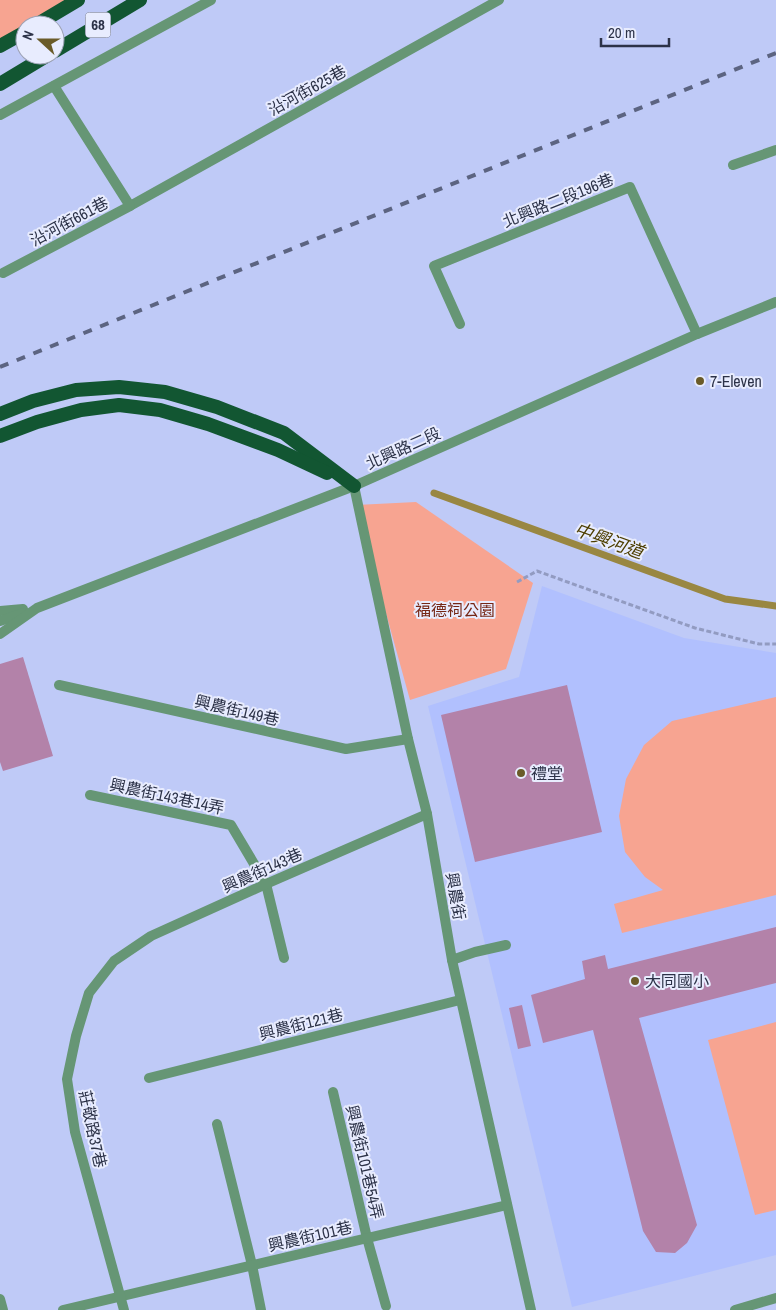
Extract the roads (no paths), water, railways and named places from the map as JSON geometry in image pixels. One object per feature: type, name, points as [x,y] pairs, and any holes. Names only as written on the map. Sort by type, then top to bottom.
[{"type":"highway","name":"68","points":[[53,15],[78,0]]},
{"type":"highway","name":"68","points":[[65,45],[140,0]]},
{"type":"highway","points":[[0,46],[15,38]]},
{"type":"highway","points":[[0,84],[31,65]]},
{"type":"highway","points":[[0,414],[33,401],[76,390],[119,387],[165,392],[217,407],[284,433],[354,486]]},
{"type":"highway","points":[[0,436],[37,422],[80,410],[119,405],[160,410],[208,424],[278,450],[354,486]]},
{"type":"street","points":[[0,115],[211,0]]},
{"type":"street","name":"沿河街625巷","points":[[130,206],[499,0]]},
{"type":"street","name":"沿河街661巷","points":[[3,273],[130,206],[54,86]]},
{"type":"street","points":[[733,165],[776,150]]},
{"type":"street","name":"北興路二段196巷","points":[[460,324],[434,266],[630,187],[697,334]]},
{"type":"street","name":"北興路二段","points":[[0,634],[37,608],[354,486],[697,334],[776,302]]},
{"type":"street","name":"興農街","points":[[354,486],[408,738],[427,814],[460,1000],[531,1310]]},
{"type":"street","points":[[0,621],[37,608]]},
{"type":"street","name":"北興路二段","points":[[0,611],[37,608]]},
{"type":"street","name":"興農街149巷","points":[[59,685],[346,749],[408,738]]},
{"type":"street","name":"興農街143巷14弄","points":[[90,795],[231,825],[266,884],[284,958]]},
{"type":"street","name":"興農街143巷","points":[[114,961],[151,936],[427,814]]},
{"type":"street","points":[[452,960],[475,952],[506,945]]},
{"type":"street","name":"莊敬路37巷","points":[[114,961],[89,994],[76,1036],[67,1079],[75,1132],[124,1310]]},
{"type":"street","name":"興農街121巷","points":[[148,1078],[460,1000]]},
{"type":"street","name":"興農街101巷54弄","points":[[333,1092],[367,1238],[386,1306]]},
{"type":"street","points":[[217,1124],[252,1265],[261,1310]]},
{"type":"street","name":"興農街101巷","points":[[63,1310],[506,1205]]},
{"type":"street","points":[[735,1310],[776,1298]]},
{"type":"street","points":[[0,1299],[3,1310]]},
{"type":"waterway","name":"中興河道","points":[[434,493],[725,599],[776,606]]},
{"type":"railway","points":[[0,367],[776,53]]},
{"type":"place","name":"7-Eleven","points":[[700,381]]},
{"type":"place","name":"禮堂","points":[[521,773]]},
{"type":"place","name":"大同國小","points":[[635,981]]},
{"type":"park label","name":"福德祠公園","points":[[455,610]]}]
